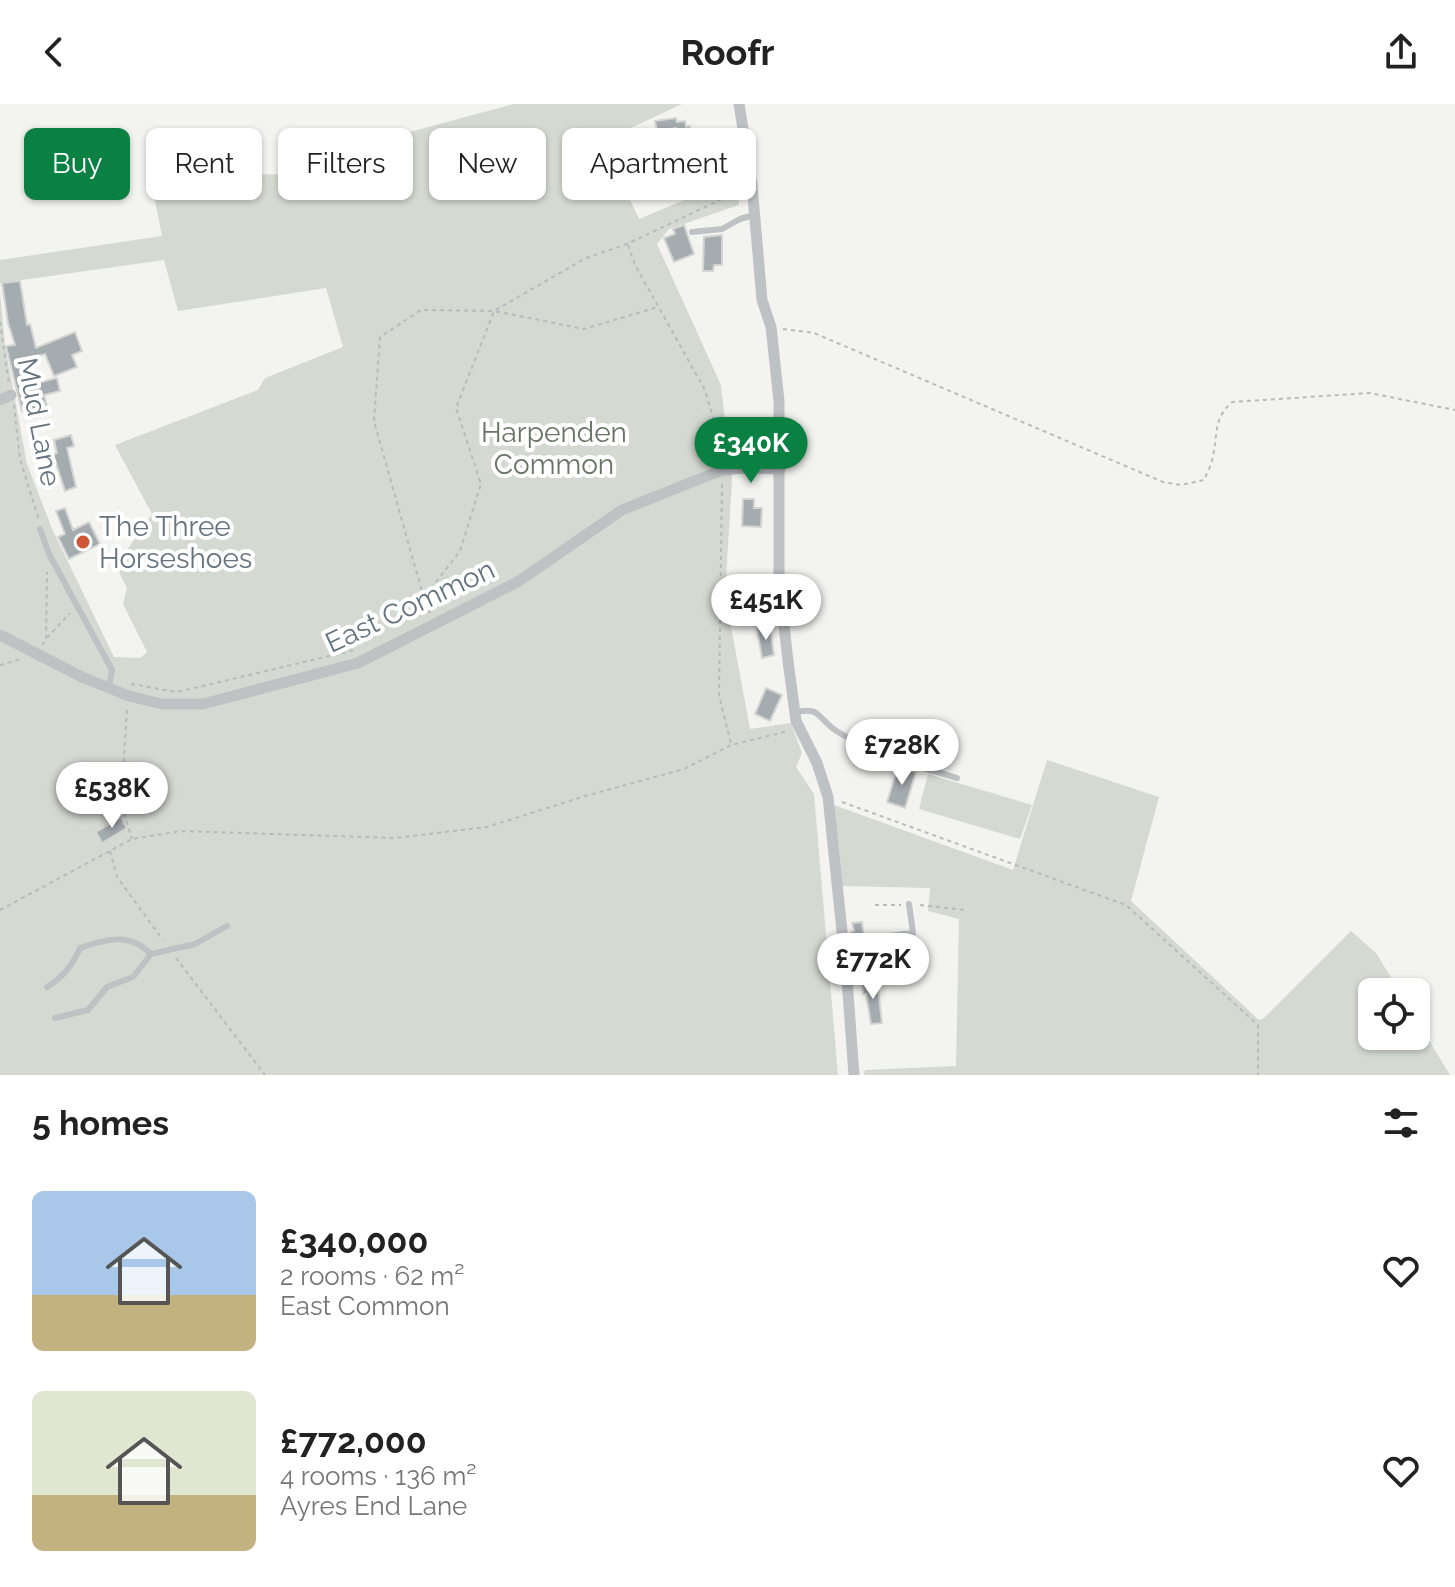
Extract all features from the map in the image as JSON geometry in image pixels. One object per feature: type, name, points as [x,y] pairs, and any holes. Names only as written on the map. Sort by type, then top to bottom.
[{"type":"street","points":[[739,104],[743,128]]},
{"type":"street","points":[[754,200],[762,300],[771,327],[779,401],[779,582],[795,712],[828,797],[854,1075]]},
{"type":"street","name":"East Common","points":[[0,635],[129,696],[162,704],[203,704],[358,663],[519,581],[622,510],[722,470],[780,469]]},
{"type":"lane","points":[[692,232],[722,229],[755,215]]},
{"type":"lane","points":[[40,529],[49,554],[112,670],[109,688]]},
{"type":"lane","points":[[795,712],[809,709],[821,714],[831,727],[855,742],[891,758],[957,778]]},
{"type":"lane","points":[[847,979],[885,973],[880,937],[913,933],[909,904]]},
{"type":"lane","points":[[55,1018],[88,1010],[107,987],[133,977],[151,954],[195,944],[227,926]]},
{"type":"lane","points":[[47,987],[74,962],[80,948],[105,939],[128,939],[142,945],[151,954]]},
{"type":"path","points":[[658,307],[584,329],[494,311],[421,310],[380,337],[374,421],[429,618],[433,586],[460,551],[481,484],[456,408],[494,311],[586,258],[627,244],[715,200]]},
{"type":"path","points":[[627,244],[635,265],[705,390],[717,431],[722,470],[719,695],[731,745]]},
{"type":"path","name":"Mud Lane","points":[[0,322],[6,398],[17,417],[20,459],[40,529]]},
{"type":"path","points":[[771,327],[814,333],[1163,482],[1181,485],[1204,480],[1213,457],[1215,433],[1222,411],[1232,402],[1370,393],[1455,410]]},
{"type":"path","points":[[46,640],[49,554]]},
{"type":"path","points":[[436,582],[454,614]]},
{"type":"path","points":[[0,665],[37,654],[76,606]]},
{"type":"path","points":[[132,839],[121,803],[132,683],[177,692],[358,649]]},
{"type":"path","points":[[0,910],[132,839],[181,831],[395,838],[487,827],[684,769],[731,745],[800,728]]},
{"type":"path","points":[[828,797],[1126,905],[1258,1025],[1258,1075]]},
{"type":"path","points":[[110,851],[117,877],[265,1075]]},
{"type":"path","points":[[875,905],[909,904],[964,910]]},
{"type":"green space","name":"Harpenden Common","points":[[514,104],[682,104],[631,128],[562,128],[562,200],[630,200],[639,219],[684,200],[739,200],[739,205],[669,229],[657,244],[721,385],[732,481],[725,594],[750,729],[791,723],[802,753],[796,767],[814,794],[838,1075],[0,1075],[0,292],[5,345],[27,464],[53,531],[114,657],[140,658],[147,652],[123,604],[127,588],[116,566],[152,514],[115,445],[258,390],[265,378],[343,347],[326,288],[178,311],[164,260],[0,283],[0,260],[162,236],[155,200],[262,200],[262,174],[278,174],[278,200],[413,200],[413,131]]},
{"type":"green space","points":[[1047,760],[1159,797],[1131,901],[1259,1020],[1351,931],[1376,953],[1391,978],[1358,978],[1358,1050],[1430,1050],[1430,1042],[1450,1075],[864,1075],[865,1070],[956,1066],[959,919],[928,911],[930,888],[842,886],[834,805],[1013,870]]},
{"type":"green space","points":[[928,774],[1032,805],[1020,839],[919,809]]},
{"type":"building","points":[[676,118],[677,122],[685,121],[686,127],[690,128],[656,128],[655,121]]},
{"type":"building","points":[[684,225],[694,254],[674,262],[664,238],[675,234],[673,229]]},
{"type":"building","points":[[722,235],[722,265],[714,265],[713,271],[703,271],[704,237]]},
{"type":"building","points":[[20,281],[27,325],[30,324],[36,348],[75,332],[82,351],[72,355],[77,367],[54,376],[45,354],[19,362],[25,386],[57,378],[60,391],[44,395],[49,414],[34,418],[31,409],[22,411],[6,346],[15,345],[2,283]]},
{"type":"building","points":[[71,435],[74,446],[67,448],[76,487],[65,491],[53,454],[57,453],[54,440]]},
{"type":"building","points":[[743,499],[754,499],[754,508],[762,508],[761,527],[742,526]]},
{"type":"building","name":"The Three Horseshoes","points":[[65,508],[73,530],[89,522],[100,544],[69,559],[58,537],[65,534],[56,511]]},
{"type":"building","points":[[770,627],[774,655],[762,658],[757,629]]},
{"type":"building","points":[[766,688],[782,695],[770,721],[755,714]]},
{"type":"building","points":[[913,720],[930,725],[920,761],[902,755]]},
{"type":"building","points":[[898,767],[916,772],[905,808],[887,802]]},
{"type":"building","points":[[121,817],[127,828],[102,843],[96,832]]},
{"type":"building","points":[[862,922],[868,970],[855,972],[852,923]]},
{"type":"building","points":[[877,980],[882,1023],[871,1024],[862,983]]},
{"type":"place","name":"The Three Horseshoes","points":[[83,542]]}]
